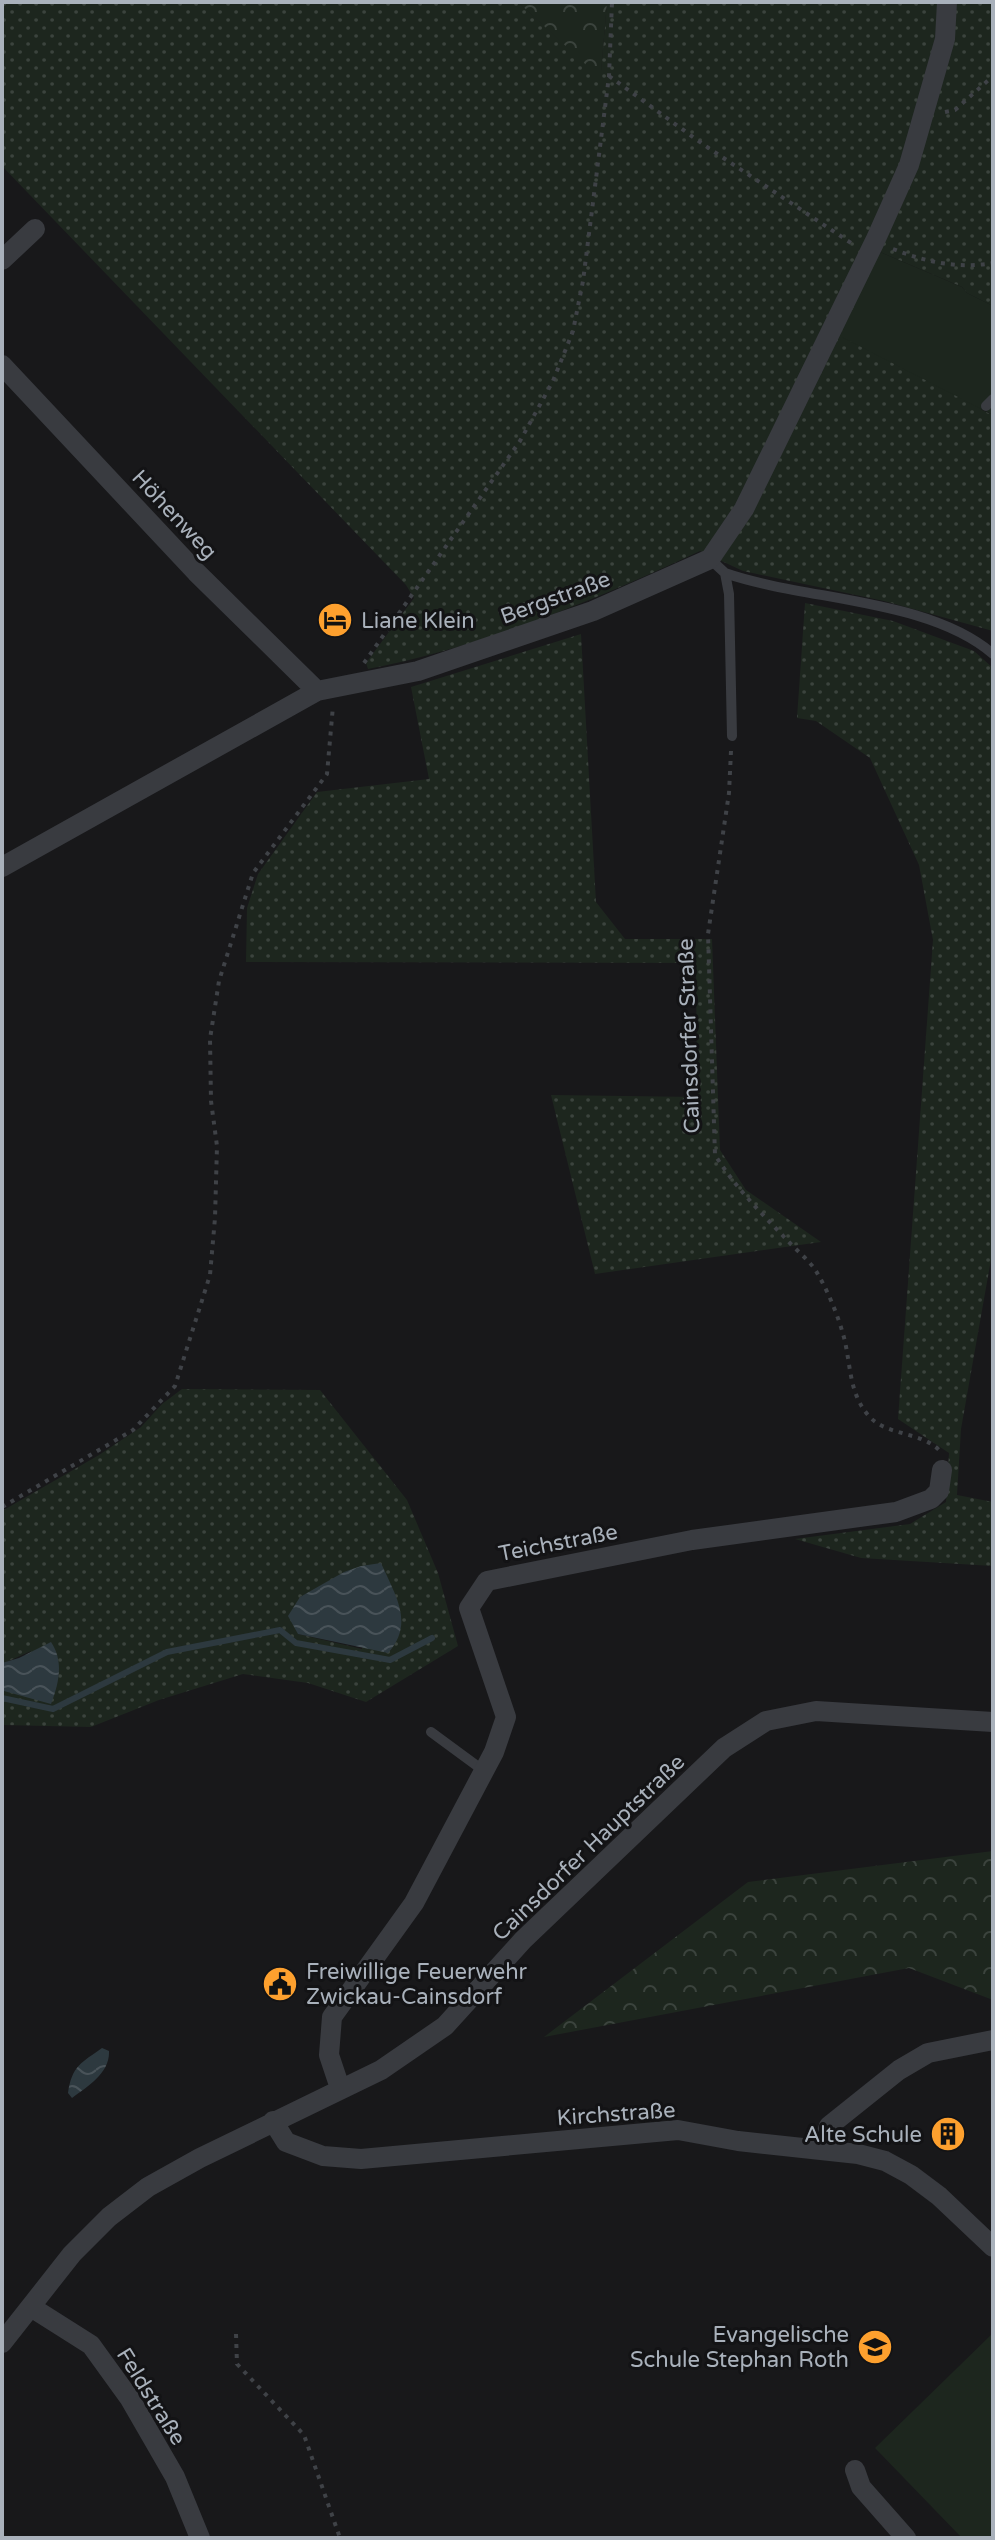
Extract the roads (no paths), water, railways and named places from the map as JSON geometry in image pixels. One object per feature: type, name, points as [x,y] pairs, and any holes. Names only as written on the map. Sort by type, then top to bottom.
[{"type":"street","points":[[718,566],[909,165],[945,39],[947,2]]},
{"type":"street","points":[[2,260],[35,229]]},
{"type":"street","name":"Höhenweg","points":[[2,365],[196,572],[324,689]]},
{"type":"street","name":"Bergstraße","points":[[2,867],[324,689],[418,671],[718,566]]},
{"type":"street","name":"Teichstraße","points":[[340,2088],[329,2055],[332,2017],[414,1903],[484,1771],[506,1717],[469,1608],[487,1581],[692,1540],[896,1512],[931,1499],[939,1491],[942,1470]]},
{"type":"street","name":"Cainsdorfer Hauptstraße","points":[[2,2343],[72,2254],[109,2217],[148,2187],[273,2121],[381,2070],[445,2026],[523,1940],[724,1748],[766,1721],[816,1711],[993,1722]]},
{"type":"street","points":[[821,2150],[829,2126],[899,2070],[928,2053],[993,2040]]},
{"type":"street","name":"Kirchstraße","points":[[273,2121],[286,2142],[323,2156],[361,2159],[678,2130],[738,2141],[858,2154],[885,2161],[911,2175],[939,2196],[993,2247]]},
{"type":"street","name":"Feldstraße","points":[[31,2307],[91,2345],[136,2409],[175,2477],[200,2538]]},
{"type":"street","points":[[855,2470],[861,2487],[906,2538]]},
{"type":"lane","points":[[718,566],[752,583],[904,613],[946,626],[980,643],[993,654]]},
{"type":"lane","points":[[718,566],[729,594],[732,736]]},
{"type":"lane","points":[[431,1732],[484,1771]]},
{"type":"water","points":[[381,1563],[400,1609],[401,1620],[396,1642],[388,1653],[298,1634],[288,1616],[300,1597],[344,1572]]},
{"type":"water","points":[[51,1642],[58,1657],[59,1672],[51,1704],[4,1691],[2,1663]]},
{"type":"water","points":[[102,2048],[109,2051],[106,2066],[97,2078],[72,2098],[68,2093],[75,2071]]},
{"type":"waterway","points":[[2,1698],[53,1709],[167,1652],[280,1630],[296,1643],[390,1660],[432,1638]]},
{"type":"place","name":"Liane Klein","points":[[335,620]]},
{"type":"place","name":"Freiwillige Feuerwehr Zwickau-Cainsdorf","points":[[280,1984]]},
{"type":"place","name":"Alte Schule","points":[[948,2134]]},
{"type":"place","name":"Evangelische Schule Stephan Roth","points":[[875,2347]]}]
